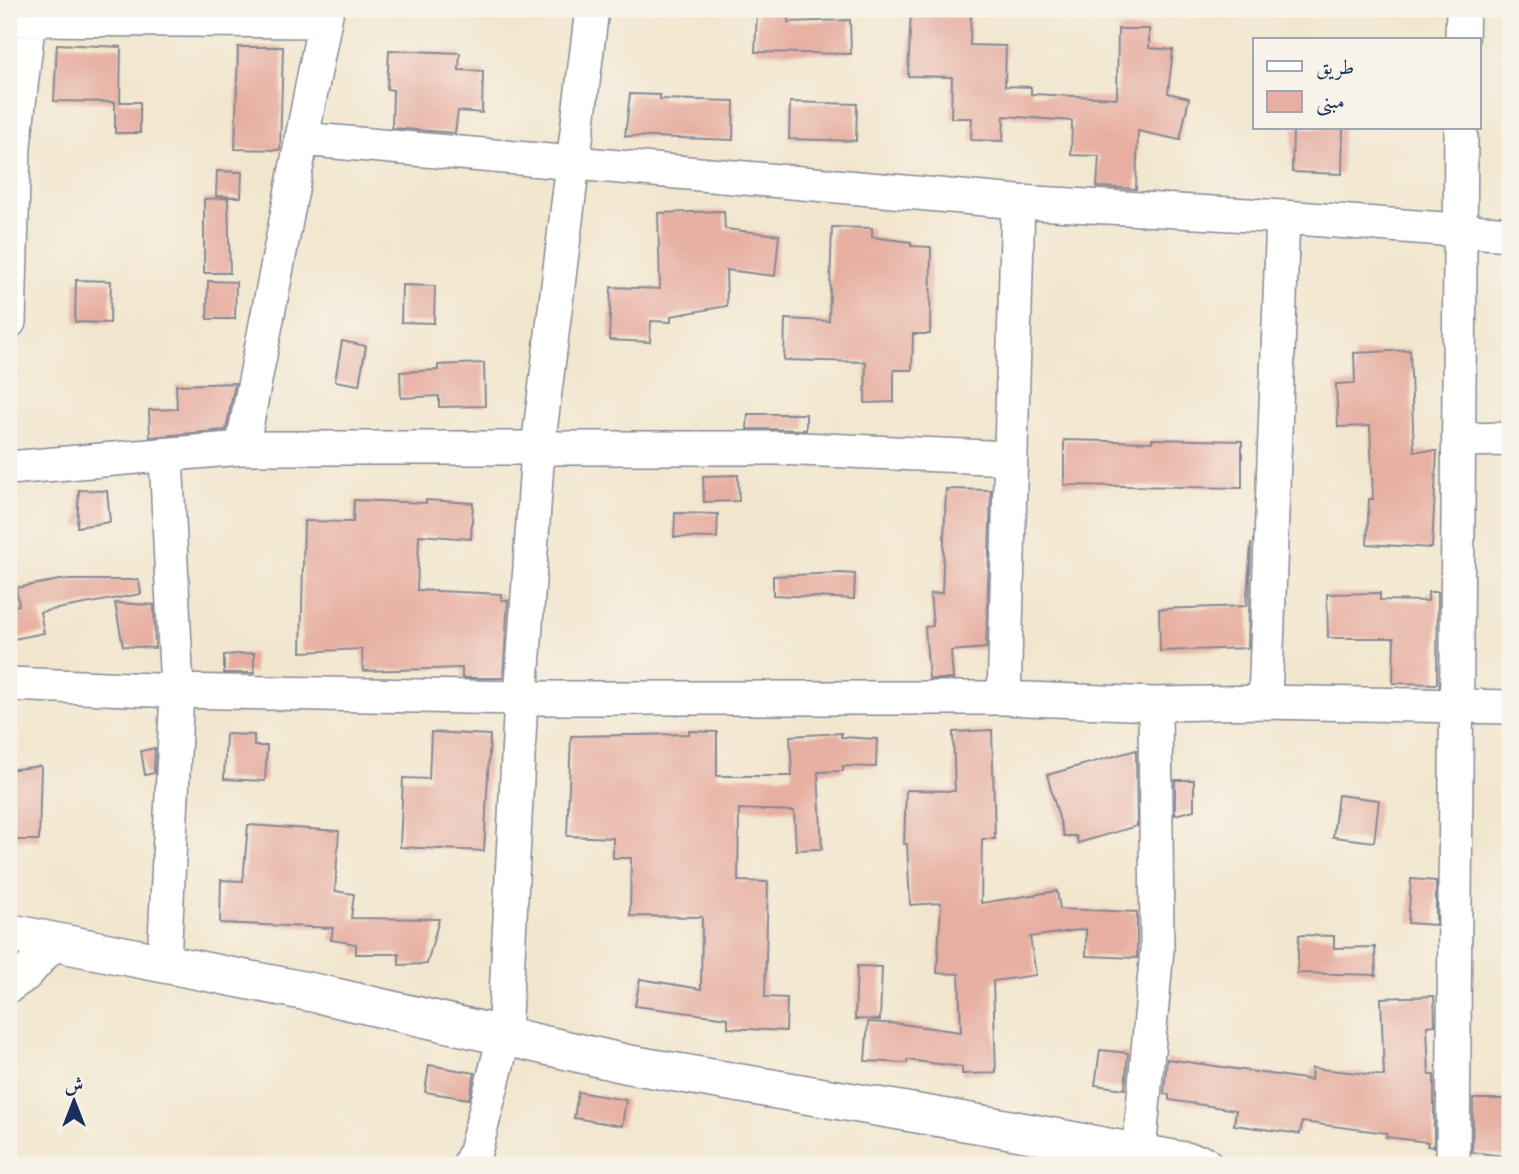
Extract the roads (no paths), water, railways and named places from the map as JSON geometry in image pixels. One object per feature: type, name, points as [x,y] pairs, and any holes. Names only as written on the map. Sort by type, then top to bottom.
[{"type":"street","points":[[470,1165],[504,1037],[521,698],[538,448],[592,9]]},
{"type":"street","points":[[1462,38],[1463,9]]},
{"type":"street","points":[[9,322],[11,146],[19,19],[325,15],[242,448]]},
{"type":"street","points":[[1452,1165],[1461,130]]},
{"type":"street","points":[[302,139],[1018,202],[1283,217],[1510,234]]},
{"type":"street","points":[[1004,698],[1018,202]]},
{"type":"street","points":[[1265,702],[1283,217]]},
{"type":"street","points":[[1459,440],[1510,439]]},
{"type":"street","points":[[9,468],[242,448],[777,448],[1011,458]]},
{"type":"street","points":[[164,962],[177,691],[166,455]]},
{"type":"street","points":[[9,684],[177,691],[521,698],[1004,698],[1155,704],[1265,702],[1510,706]]},
{"type":"street","points":[[1139,1153],[1157,949],[1155,704]]},
{"type":"street","points":[[9,933],[320,994],[627,1064],[1203,1165]]},
{"type":"street","points":[[9,986],[25,975],[54,942]]}]
